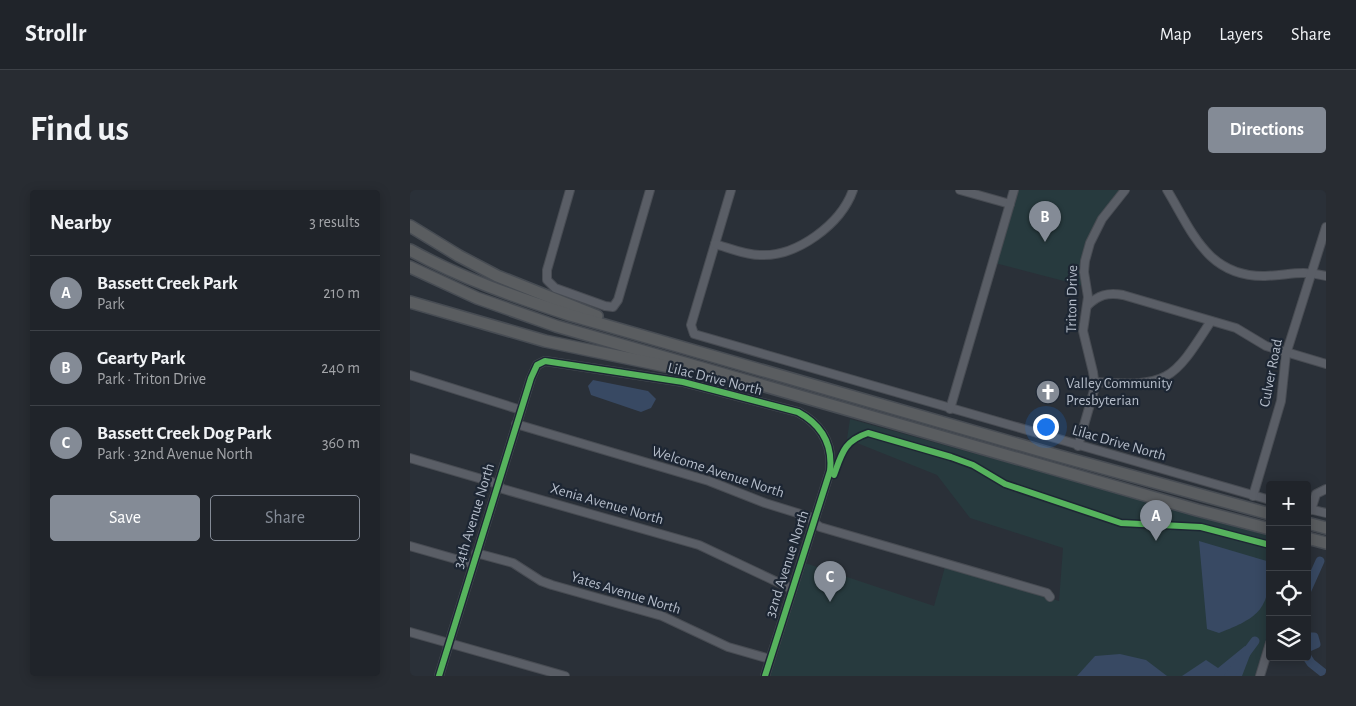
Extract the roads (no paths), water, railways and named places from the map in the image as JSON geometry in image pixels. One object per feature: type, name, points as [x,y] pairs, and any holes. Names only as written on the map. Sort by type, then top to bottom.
[{"type":"highway","points":[[410,226],[459,256],[497,276],[666,343]]},
{"type":"highway","points":[[410,250],[461,276],[515,297],[666,343],[1071,460],[1266,513]]},
{"type":"highway","points":[[410,267],[457,289],[518,313],[762,386],[1266,528]]},
{"type":"highway","points":[[410,302],[545,342],[675,368],[719,379],[762,386]]},
{"type":"highway","points":[[1311,524],[1326,528]]},
{"type":"highway","points":[[1311,539],[1326,543]]},
{"type":"street","points":[[570,190],[547,270],[547,280],[555,288],[604,306],[613,307],[618,300],[650,190]]},
{"type":"street","points":[[731,190],[715,244],[758,255],[788,249],[810,240],[831,225],[840,215],[853,190]]},
{"type":"street","points":[[960,190],[1010,204]]},
{"type":"street","points":[[950,409],[1014,190]]},
{"type":"street","name":"Triton Drive","points":[[1078,446],[1094,382],[1083,332],[1088,297],[1084,272],[1090,243],[1110,206],[1125,190]]},
{"type":"street","points":[[1167,190],[1193,237],[1220,264],[1243,274],[1256,276],[1312,272],[1326,276]]},
{"type":"street","name":"Culver Road","points":[[1253,496],[1281,401],[1287,352],[1326,227]]},
{"type":"street","name":"Lilac Drive North","points":[[715,244],[691,331],[696,336],[1266,499]]},
{"type":"street","points":[[1087,307],[1099,296],[1114,293],[1236,328],[1266,346],[1326,364]]},
{"type":"street","points":[[1094,382],[1133,385],[1163,378],[1178,368],[1186,359],[1211,320]]},
{"type":"street","name":"Lilac Drive North","points":[[537,365],[550,361],[657,377],[798,412],[808,418],[825,436],[831,460]]},
{"type":"street","name":"34th Avenue North","points":[[439,676],[520,410],[537,365]]},
{"type":"street","points":[[410,375],[520,410]]},
{"type":"street","name":"Welcome Avenue North","points":[[516,424],[710,481],[766,503],[810,517],[820,527],[1047,593],[1050,597]]},
{"type":"street","name":"Xenia Avenue North","points":[[410,458],[700,545],[792,589]]},
{"type":"street","name":"32nd Avenue North","points":[[765,676],[830,471],[831,460]]},
{"type":"street","points":[[1311,505],[1316,494],[1326,489]]},
{"type":"street","points":[[1311,509],[1326,513]]},
{"type":"street","points":[[410,546],[473,564]]},
{"type":"street","name":"Yates Avenue North","points":[[476,553],[513,564],[552,585],[662,616],[728,647],[770,659]]},
{"type":"street","points":[[410,632],[565,676]]},
{"type":"street","points":[[1260,676],[1266,656]]},
{"type":"water","points":[[593,380],[648,391],[656,399],[651,408],[641,412],[591,395],[588,386]]},
{"type":"water","points":[[1199,541],[1266,561],[1266,598],[1260,609],[1244,622],[1219,633],[1207,629]]},
{"type":"water","points":[[1245,646],[1252,650],[1242,676],[1182,676],[1206,660],[1218,668]]},
{"type":"water","points":[[1120,654],[1146,660],[1167,676],[1077,676],[1095,656]]},
{"type":"waterway","points":[[1311,581],[1320,561]]},
{"type":"waterway","points":[[1311,637],[1314,637],[1316,644],[1311,646]]},
{"type":"waterway","points":[[1229,676],[1255,641]]},
{"type":"waterway","points":[[1310,661],[1326,675]]},
{"type":"place","name":"Gearty Park","points":[[1045,242]]},
{"type":"place","name":"Valley Community Presbyterian","points":[[1048,392]]},
{"type":"place","name":"Bassett Creek Park","points":[[1156,541]]},
{"type":"place","name":"Bassett Creek Dog Park","points":[[830,602]]}]
